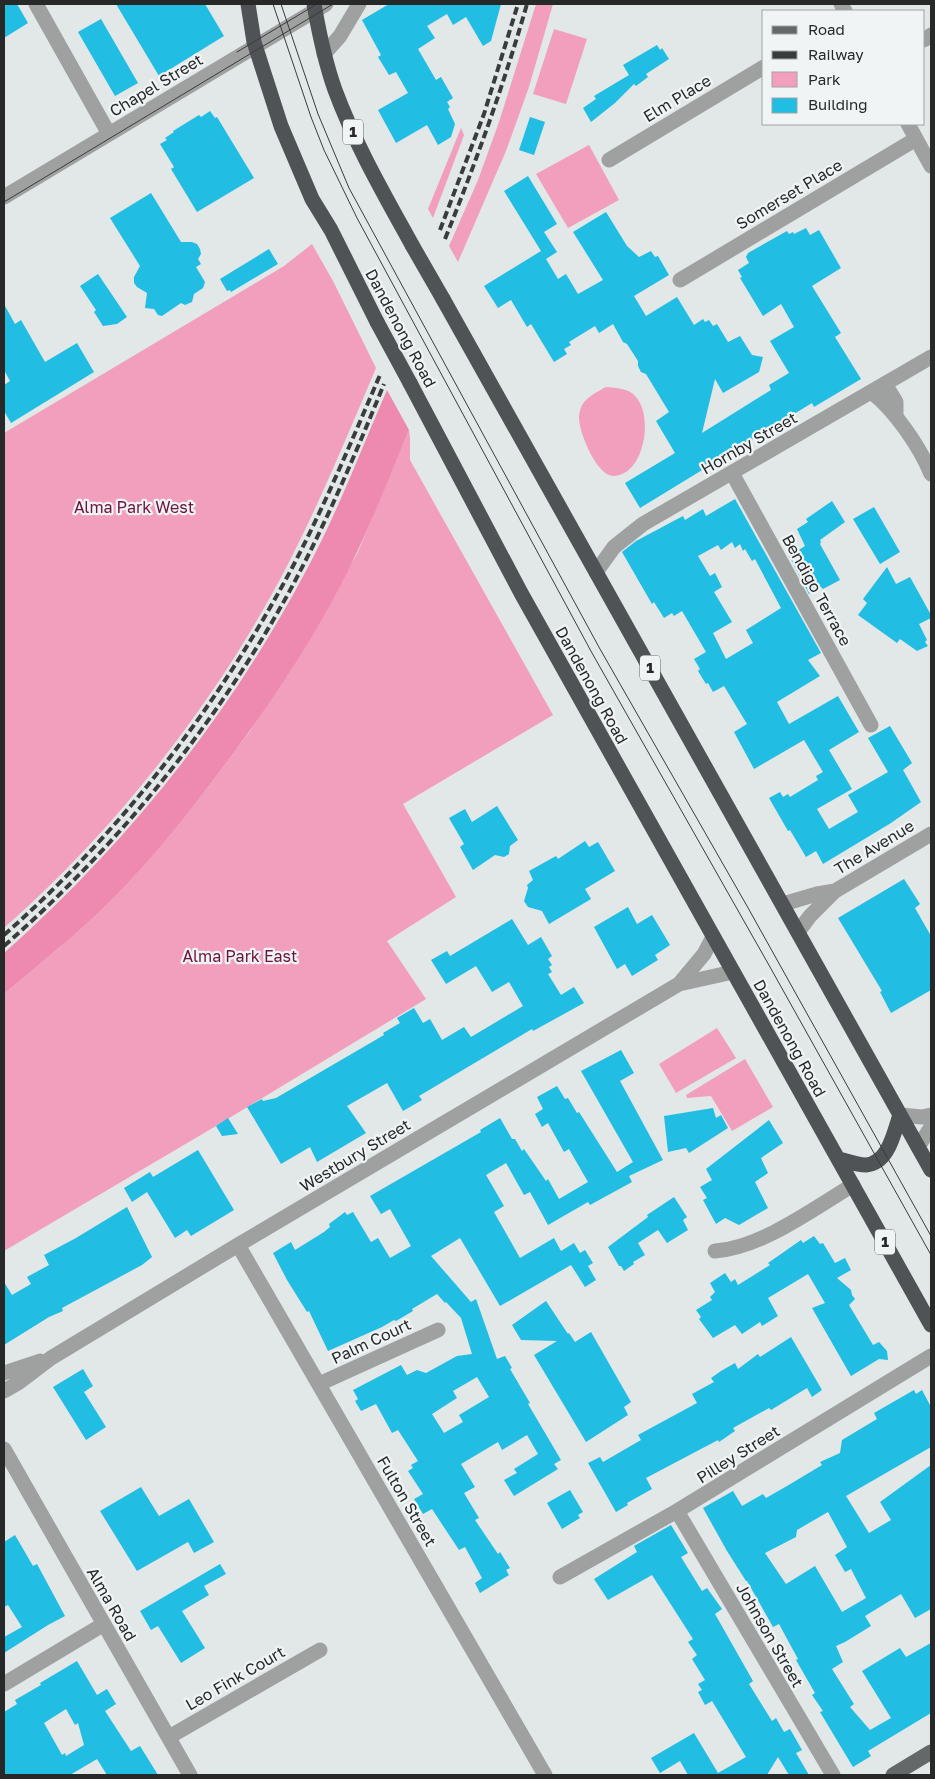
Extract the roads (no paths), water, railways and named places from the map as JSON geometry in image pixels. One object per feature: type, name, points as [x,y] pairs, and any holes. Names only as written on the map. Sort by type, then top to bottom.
[{"type":"highway","name":"1","points":[[248,4],[256,46]]},
{"type":"highway","name":"1","points":[[318,6],[324,54],[335,88],[349,124],[381,191],[931,1170]]},
{"type":"highway","name":"Dandenong Road","points":[[256,46],[280,126],[312,199],[331,230],[522,593],[931,1325]]},
{"type":"highway","points":[[838,1159],[868,1165],[878,1160],[887,1149],[900,1115]]},
{"type":"main road","points":[[893,1775],[931,1752]]},
{"type":"street","points":[[36,4],[109,134]]},
{"type":"street","points":[[324,54],[340,36],[359,4]]},
{"type":"street","name":"Chapel Street","points":[[4,197],[256,46],[318,6]]},
{"type":"street","name":"Elm Place","points":[[609,160],[762,67]]},
{"type":"street","points":[[909,125],[931,166]]},
{"type":"street","name":"Somerset Place","points":[[680,280],[916,139]]},
{"type":"street","name":"Hornby Street","points":[[596,572],[614,547],[643,524],[931,357]]},
{"type":"street","points":[[885,384],[896,402],[896,416]]},
{"type":"street","points":[[871,392],[896,416],[923,454],[931,474]]},
{"type":"street","name":"Bendigo Terrace","points":[[732,473],[872,725]]},
{"type":"street","name":"The Avenue","points":[[798,932],[810,916],[835,891],[931,834]]},
{"type":"street","name":"The Avenue","points":[[783,904],[835,891]]},
{"type":"street","name":"Westbury Street","points":[[679,984],[704,954],[713,937]]},
{"type":"street","name":"Westbury Street","points":[[4,1391],[51,1358],[238,1245],[679,984],[733,972]]},
{"type":"street","points":[[900,1115],[922,1117],[931,1115]]},
{"type":"street","points":[[918,1147],[931,1128]]},
{"type":"street","points":[[715,1251],[730,1250],[756,1241],[853,1185]]},
{"type":"street","name":"Fulton Street","points":[[238,1245],[544,1775]]},
{"type":"street","name":"Palm Court","points":[[319,1384],[438,1330]]},
{"type":"street","name":"Pilley Street","points":[[560,1577],[677,1511],[931,1356]]},
{"type":"street","name":"Westbury Street","points":[[4,1373],[51,1358]]},
{"type":"street","name":"Alma Road","points":[[4,1449],[190,1775]]},
{"type":"street","name":"Johnson Street","points":[[677,1511],[833,1775]]},
{"type":"street","points":[[4,1684],[104,1624]]},
{"type":"street","name":"Leo Fink Court","points":[[169,1737],[320,1650]]},
{"type":"tram line","points":[[273,4],[311,117],[324,150],[357,218],[592,653],[931,1255]]},
{"type":"tram line","points":[[281,4],[318,114],[349,188],[600,649],[747,906],[931,1236]]},
{"type":"tram line","points":[[237,52],[317,4]]},
{"type":"tram line","points":[[4,202],[333,4]]},
{"type":"railway","points":[[440,230],[484,114],[518,4]]},
{"type":"railway","points":[[445,239],[489,123],[527,4]]},
{"type":"railway","points":[[4,935],[47,895],[127,810],[200,717],[233,669],[292,568],[338,472],[380,375]]},
{"type":"railway","points":[[4,946],[46,908],[124,826],[161,782],[229,691],[302,568],[339,490],[384,384]]},
{"type":"park label","name":"Alma Park West","points":[[134,507]]},
{"type":"park label","name":"Alma Park East","points":[[240,956]]}]
